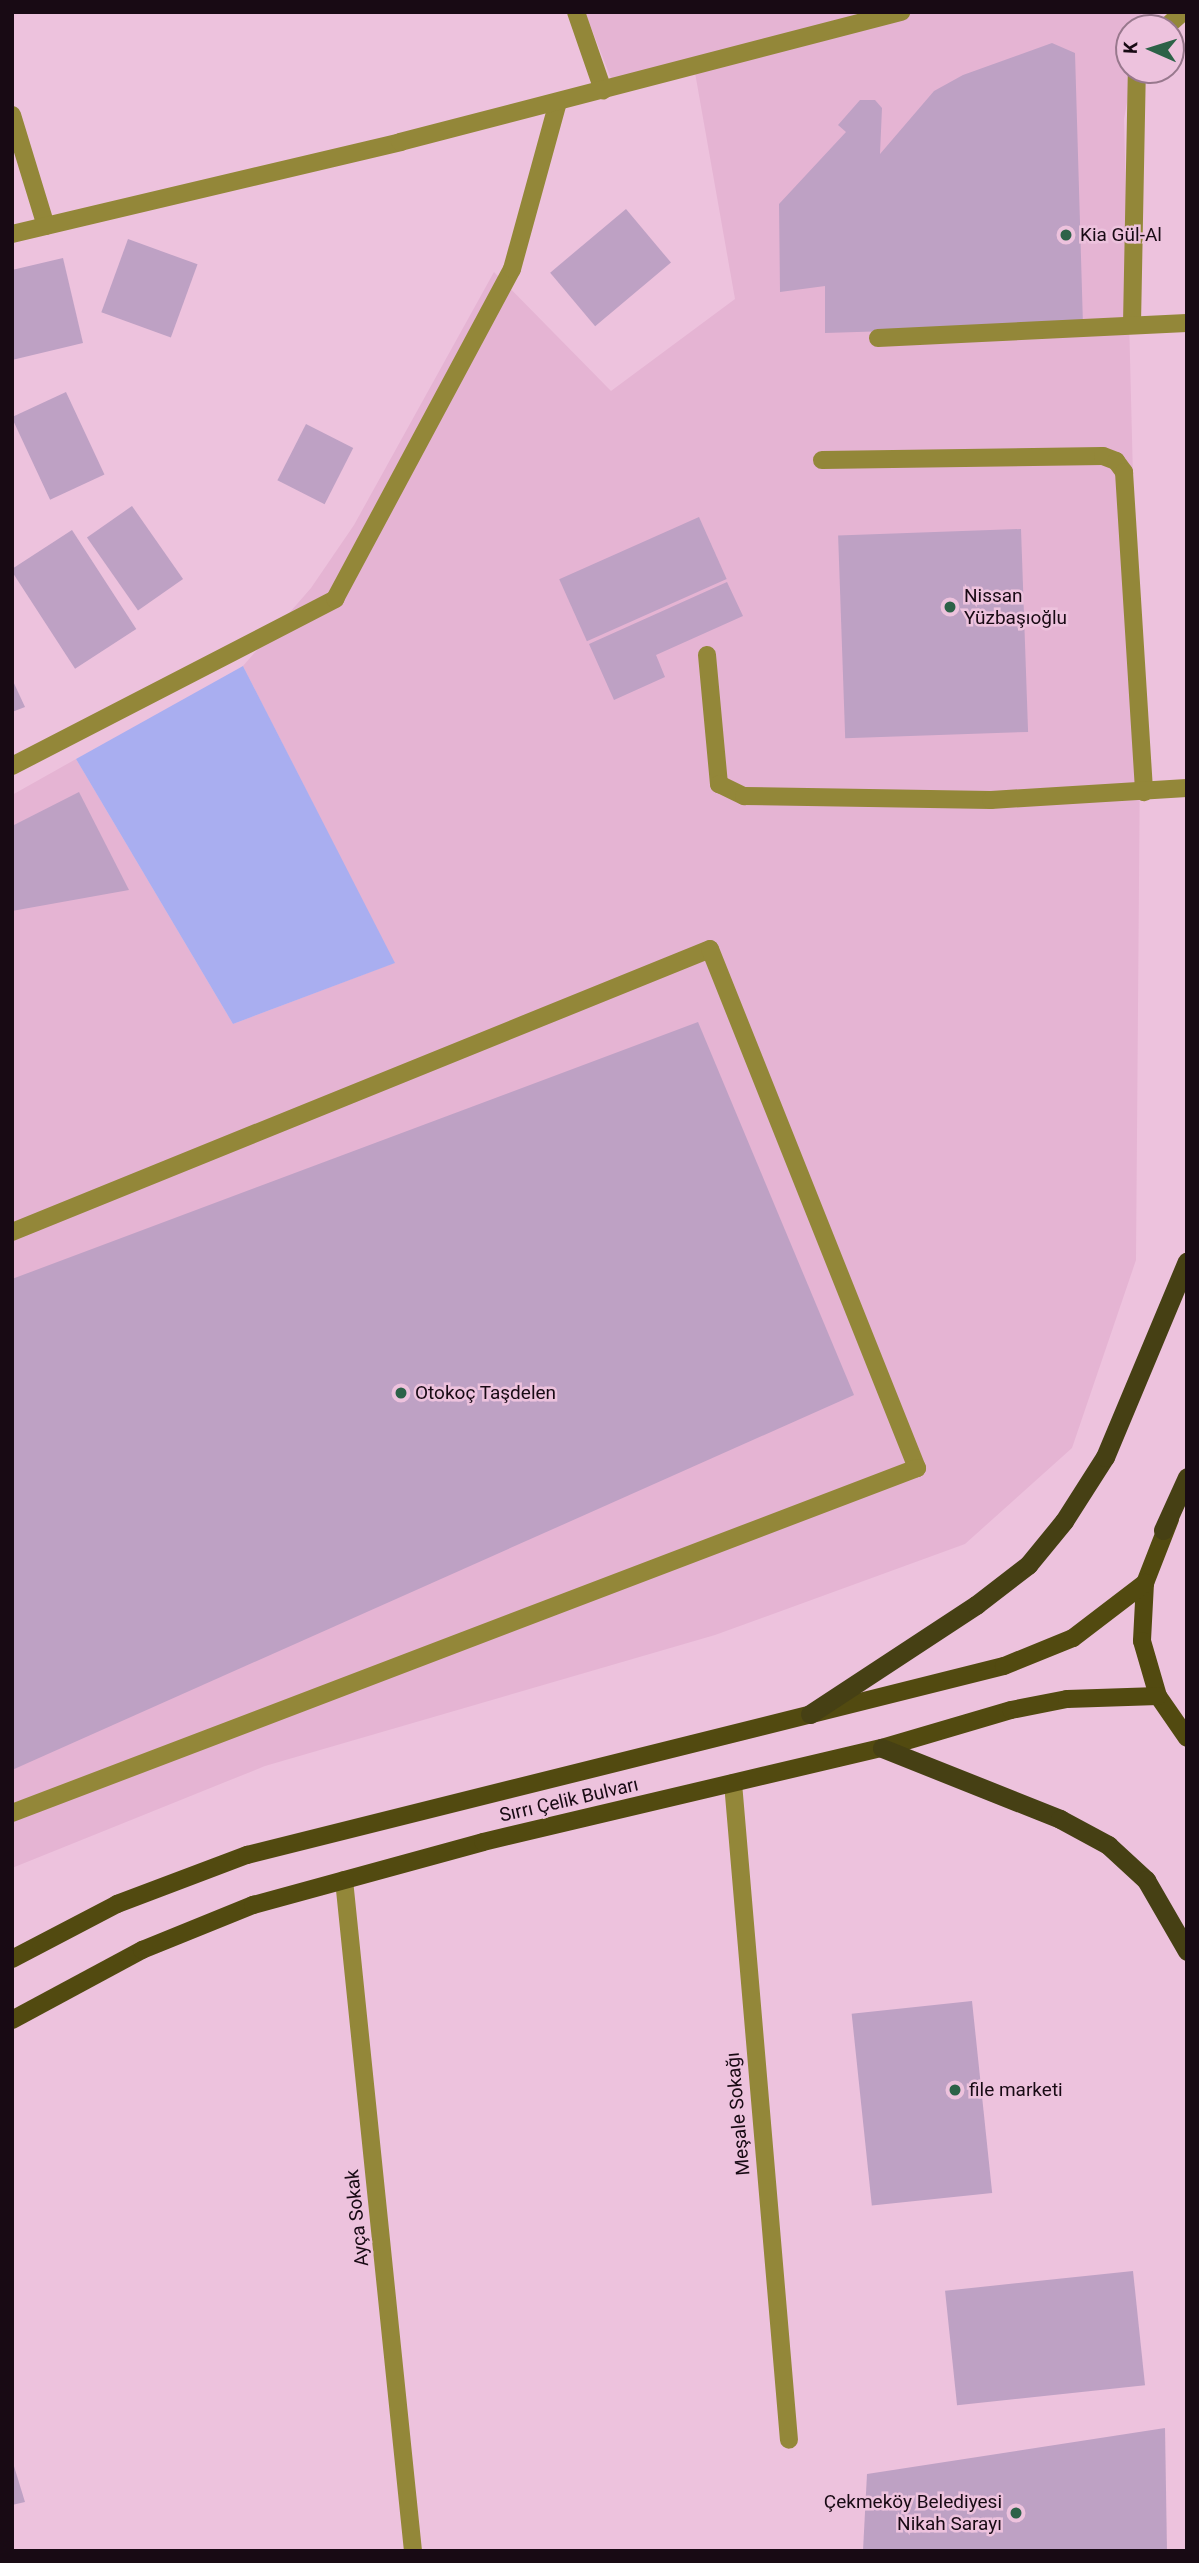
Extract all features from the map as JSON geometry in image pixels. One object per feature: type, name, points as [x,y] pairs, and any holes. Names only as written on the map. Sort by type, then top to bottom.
[{"type":"highway","points":[[810,1714],[976,1605],[1028,1565],[1050,1539],[1105,1457],[1187,1261]]},
{"type":"highway","points":[[1163,1530],[1187,1477]]},
{"type":"highway","points":[[882,1748],[1060,1819],[1108,1845],[1146,1880],[1187,1951]]},
{"type":"main road","points":[[1187,1497],[1163,1530],[1145,1583],[1142,1641],[1158,1696],[1187,1738]]},
{"type":"main road","points":[[12,1959],[117,1904],[247,1855],[1004,1665],[1073,1637],[1145,1583]]},
{"type":"main road","name":"Sırrı Çelik Bulvarı","points":[[12,2020],[142,1950],[253,1905],[344,1880],[882,1748],[1067,1699],[1158,1696]]},
{"type":"street","points":[[576,12],[603,90]]},
{"type":"street","points":[[12,234],[558,102],[901,12]]},
{"type":"street","points":[[1132,324],[1137,84]]},
{"type":"street","points":[[12,766],[335,599],[512,269],[558,102]]},
{"type":"street","points":[[12,116],[46,226]]},
{"type":"street","points":[[878,338],[1187,323]]},
{"type":"street","points":[[822,460],[1103,456],[1116,461],[1125,472],[1144,792]]},
{"type":"street","points":[[708,655],[719,784],[744,796],[991,800],[1187,788]]},
{"type":"street","points":[[12,1232],[710,948],[917,1468],[12,1813]]},
{"type":"street","name":"Meşale Sokağı","points":[[733,1783],[789,2440]]},
{"type":"street","name":"Ayça Sokak","points":[[344,1880],[413,2551]]},
{"type":"shaded area","points":[[585,12],[1142,12],[1115,14],[1115,84],[1130,84],[1124,119],[1140,756],[1136,1260],[1072,1448],[965,1544],[715,1635],[265,1766],[12,1868],[12,795],[76,759],[233,1024],[394,963],[243,666],[311,588],[354,525],[494,272],[611,391],[735,299],[694,67],[617,94]]},
{"type":"shaded area","points":[[243,666],[395,963],[233,1024],[76,759]]},
{"type":"building","points":[[1052,43],[1075,53],[1083,325],[825,333],[825,286],[780,292],[779,204],[846,132],[838,125],[860,100],[875,100],[882,108],[880,154],[934,91],[963,75]]},
{"type":"building","points":[[626,209],[671,263],[595,326],[550,273]]},
{"type":"building","points":[[128,239],[198,264],[171,338],[101,312]]},
{"type":"building","points":[[63,258],[83,343],[12,360],[12,270]]},
{"type":"building","points":[[66,392],[104,474],[50,500],[12,417]]},
{"type":"building","points":[[306,424],[353,448],[325,504],[277,480]]},
{"type":"building","points":[[132,506],[183,579],[138,610],[87,538]]},
{"type":"building","points":[[699,517],[727,579],[587,641],[559,579]]},
{"type":"building","points":[[1021,529],[1028,732],[845,738],[838,535]]},
{"type":"building","points":[[72,530],[136,629],[75,669],[12,572],[12,569]]},
{"type":"building","points":[[727,582],[743,616],[656,655],[665,677],[614,700],[589,644]]},
{"type":"building","points":[[12,679],[25,707],[12,712]]},
{"type":"building","points":[[79,792],[129,890],[12,911],[12,826]]},
{"type":"building","points":[[698,1022],[854,1395],[12,1770],[12,1279]]},
{"type":"building","points":[[972,2001],[992,2193],[872,2206],[852,2014]]},
{"type":"building","points":[[1133,2271],[1145,2385],[957,2405],[945,2291]]},
{"type":"building","name":"Çekmeköy Belediyesi Nikah Sarayı","points":[[1165,2428],[1167,2551],[863,2551],[867,2474]]},
{"type":"building","points":[[12,2464],[25,2502],[12,2505]]},
{"type":"place","name":"Kia Gül-Al","points":[[1066,235]]},
{"type":"place","name":"Nissan Yüzbaşıoğlu","points":[[950,607]]},
{"type":"place","name":"Otokoç Taşdelen","points":[[401,1393]]},
{"type":"place","name":"file marketi","points":[[955,2090]]},
{"type":"place","name":"Çekmeköy Belediyesi Nikah Sarayı","points":[[1016,2513]]}]
